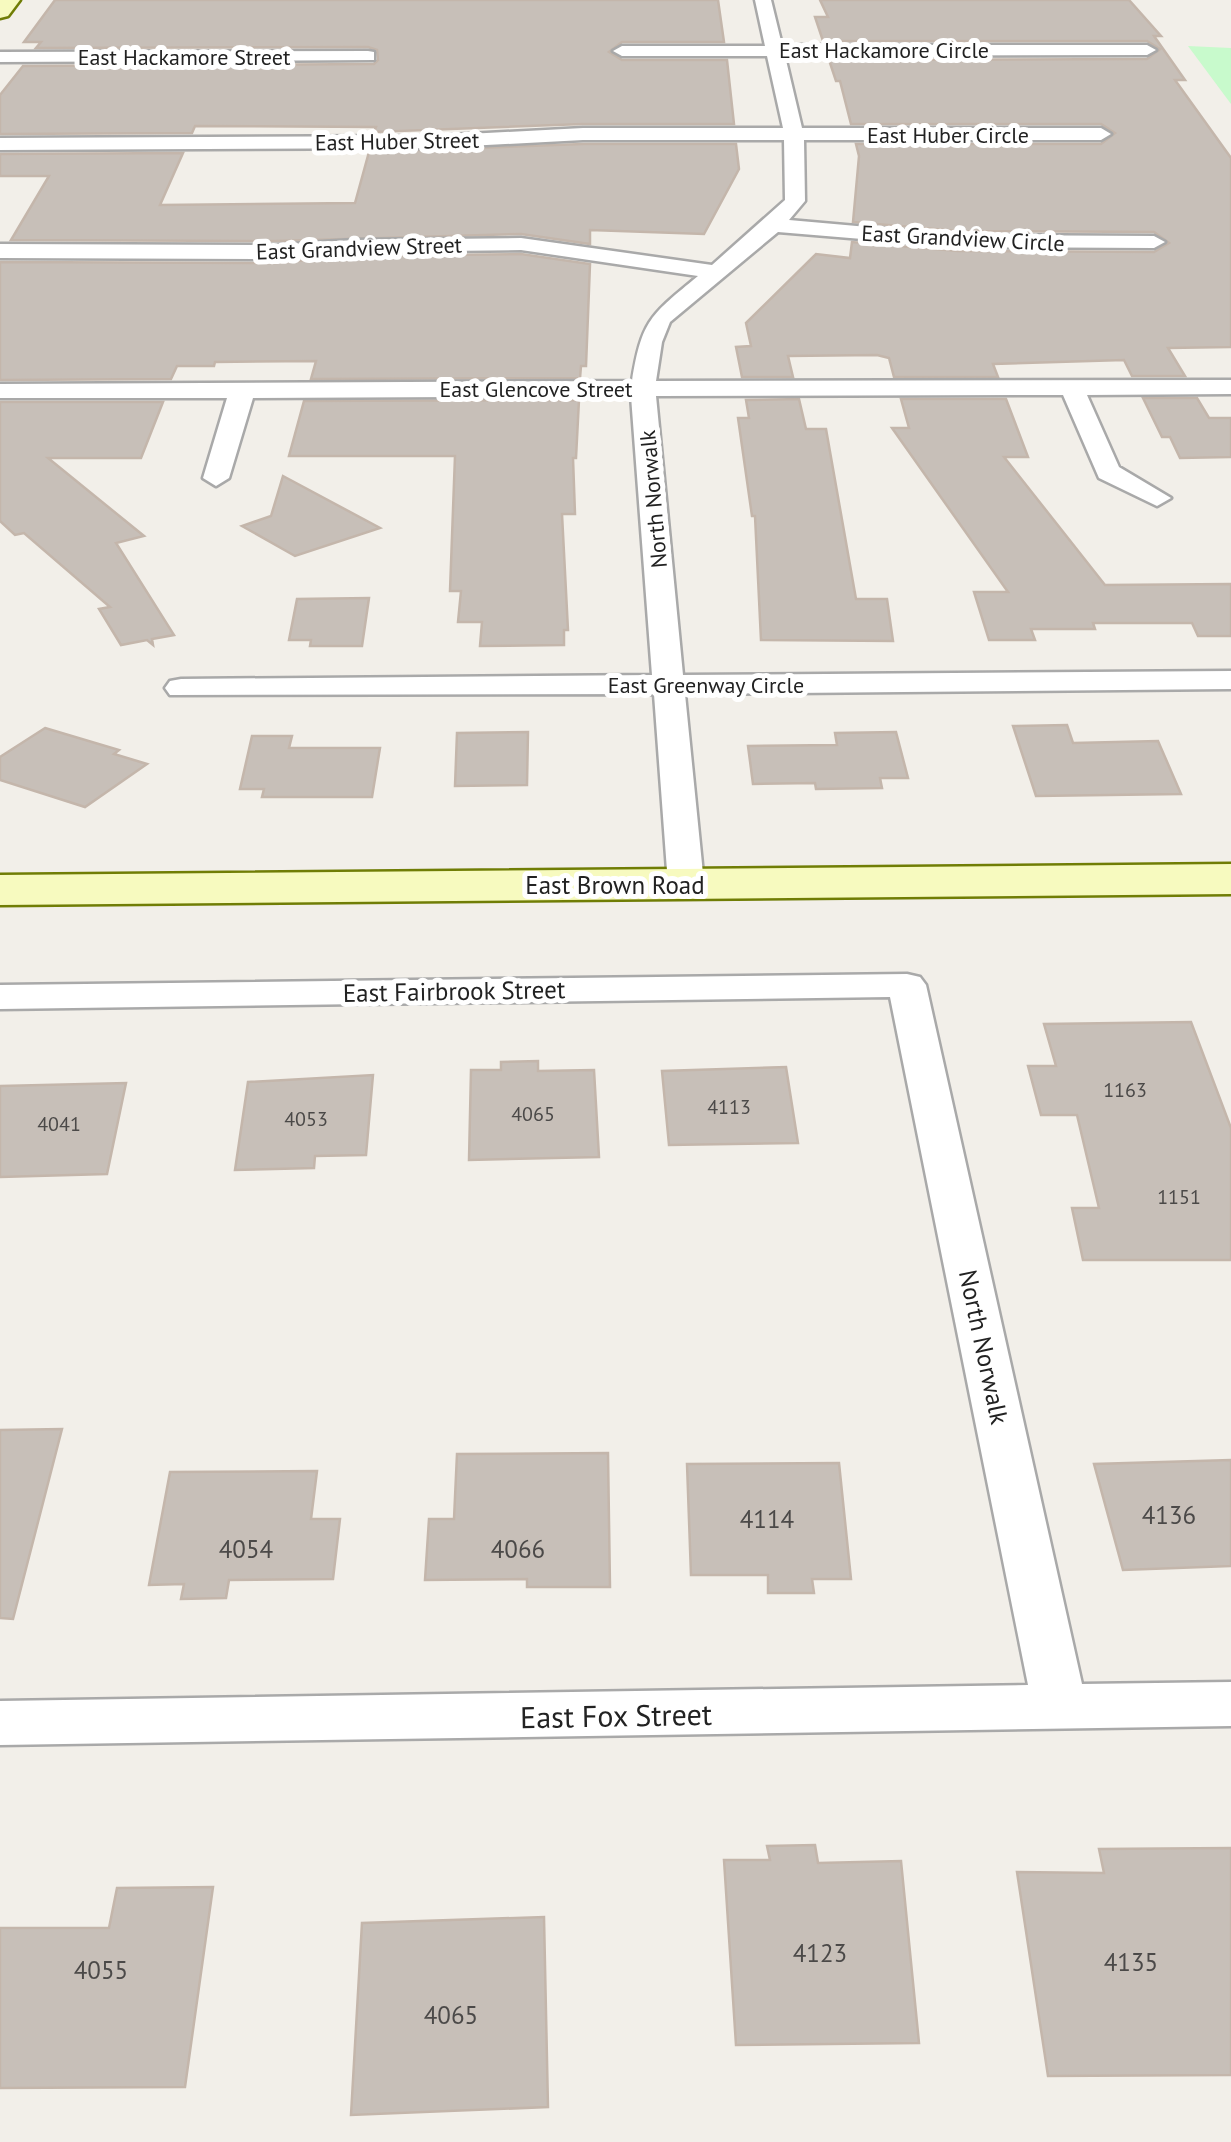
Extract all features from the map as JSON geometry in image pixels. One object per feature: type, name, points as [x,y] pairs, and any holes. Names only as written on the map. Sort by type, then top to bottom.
[{"type":"main road","points":[[0,11],[9,0]]},
{"type":"main road","name":"East Brown Road","points":[[0,890],[1231,880]]},
{"type":"street","name":"North Norwalk","points":[[686,884],[643,389],[650,342],[660,320],[774,225],[795,200],[794,135],[763,0]]},
{"type":"street","name":"East Hackamore Circle","points":[[622,51],[1147,50]]},
{"type":"street","name":"East Hackamore Street","points":[[0,58],[368,56]]},
{"type":"street","name":"East Huber Street","points":[[0,144],[430,142],[583,134],[794,135]]},
{"type":"street","name":"East Huber Circle","points":[[794,135],[1101,134]]},
{"type":"street","name":"East Grandview Circle","points":[[774,225],[958,242],[1154,242]]},
{"type":"street","name":"East Grandview Street","points":[[0,250],[276,252],[354,246],[521,244],[716,272]]},
{"type":"street","name":"East Glencove Street","points":[[0,391],[1231,387]]},
{"type":"street","points":[[1072,388],[1108,472],[1157,498]]},
{"type":"street","points":[[216,478],[242,391]]},
{"type":"street","name":"East Greenway Circle","points":[[182,688],[1231,680]]},
{"type":"street","name":"North Norwalk","points":[[907,986],[1060,1709]]},
{"type":"street","name":"East Fairbrook Street","points":[[0,997],[907,986]]},
{"type":"street","name":"East Fox Street","points":[[0,1723],[1231,1704]]},
{"type":"green space","points":[[1188,46],[1231,48],[1231,104]]},
{"type":"building","points":[[55,0],[718,0],[724,42],[622,42],[609,52],[622,60],[727,60],[734,124],[583,124],[374,132],[376,127],[195,126],[192,133],[0,134],[0,95],[23,66],[374,64],[378,60],[377,50],[368,47],[36,48],[41,42],[24,42]]},
{"type":"building","points":[[820,0],[1129,0],[1161,36],[1154,36],[1185,80],[1175,80],[1231,158],[1231,347],[1168,348],[1185,376],[1132,376],[1124,360],[993,364],[998,377],[894,377],[889,358],[877,355],[788,356],[793,377],[742,377],[736,347],[751,346],[746,323],[816,254],[850,258],[852,242],[958,251],[1154,252],[1169,243],[1154,232],[958,231],[853,222],[859,156],[856,144],[1101,144],[1115,133],[1101,124],[851,124],[840,81],[836,81],[829,60],[1147,59],[1160,49],[1147,41],[823,41],[815,17],[828,17]]},
{"type":"building","points":[[583,144],[736,144],[739,169],[704,234],[590,230],[590,244],[521,234],[276,241],[11,240],[49,176],[0,176],[0,154],[183,153],[160,205],[355,203],[369,152]]},
{"type":"building","points":[[521,254],[590,264],[586,366],[581,366],[580,378],[311,379],[316,361],[177,366],[171,379],[0,380],[0,262],[276,263],[354,256]]},
{"type":"building","points":[[1143,398],[1197,398],[1209,418],[1231,418],[1231,457],[1180,458],[1170,437],[1162,437]]},
{"type":"building","points":[[799,399],[806,429],[826,429],[856,599],[887,599],[893,641],[761,640],[755,516],[738,418],[749,418],[746,400]]},
{"type":"building","points":[[901,399],[1006,399],[1028,457],[1004,457],[1105,585],[1231,584],[1231,636],[1198,636],[1192,623],[1093,623],[1095,629],[1031,629],[1035,640],[989,640],[974,592],[1008,592],[892,428],[909,428]]},
{"type":"building","points":[[579,400],[573,458],[575,514],[562,514],[568,630],[564,630],[564,645],[480,646],[482,622],[458,622],[461,591],[450,591],[455,456],[289,456],[304,401]]},
{"type":"building","points":[[0,402],[163,402],[141,458],[48,458],[144,536],[116,543],[174,635],[152,639],[153,645],[147,640],[121,645],[99,609],[110,607],[24,533],[15,535],[0,521]]},
{"type":"building","points":[[283,476],[380,528],[295,556],[242,526],[271,516]]},
{"type":"building","points":[[369,598],[362,646],[310,646],[311,640],[289,640],[297,599]]},
{"type":"building","points":[[1067,725],[1073,743],[1158,741],[1181,794],[1036,796],[1013,726]]},
{"type":"building","points":[[45,728],[119,750],[114,754],[147,764],[85,807],[0,780],[0,757]]},
{"type":"building","points":[[528,732],[527,785],[455,786],[457,733]]},
{"type":"building","points":[[896,732],[908,778],[880,778],[882,788],[816,789],[815,783],[753,784],[748,746],[837,745],[835,733]]},
{"type":"building","points":[[252,736],[292,736],[289,748],[380,748],[372,797],[262,797],[264,789],[240,789]]},
{"type":"building","points":[[1191,1022],[1231,1128],[1231,1260],[1083,1260],[1072,1208],[1099,1208],[1077,1115],[1041,1115],[1028,1066],[1056,1066],[1044,1024]]},
{"type":"building","points":[[538,1061],[538,1071],[594,1070],[599,1157],[469,1160],[471,1070],[501,1070],[501,1062]]},
{"type":"building","points":[[786,1067],[798,1143],[669,1145],[662,1071]]},
{"type":"building","points":[[373,1075],[366,1155],[315,1156],[314,1168],[235,1170],[248,1082]]},
{"type":"building","points":[[126,1083],[107,1174],[0,1177],[0,1086]]},
{"type":"building","points":[[62,1429],[13,1619],[0,1618],[0,1430]]},
{"type":"building","points":[[608,1453],[610,1587],[527,1587],[527,1579],[425,1580],[429,1519],[454,1519],[457,1454]]},
{"type":"building","points":[[1231,1460],[1231,1566],[1123,1570],[1094,1464]]},
{"type":"building","points":[[839,1463],[851,1579],[812,1579],[814,1593],[768,1593],[768,1575],[691,1575],[687,1464]]},
{"type":"building","points":[[317,1471],[311,1519],[340,1519],[333,1579],[229,1580],[226,1598],[181,1599],[184,1584],[149,1585],[170,1472]]},
{"type":"building","points":[[815,1845],[818,1863],[901,1861],[919,2043],[736,2045],[724,1860],[770,1860],[767,1846]]},
{"type":"building","points":[[1231,1848],[1231,2075],[1048,2076],[1017,1872],[1104,1873],[1099,1849]]},
{"type":"building","points":[[213,1887],[185,2087],[0,2088],[0,1928],[109,1928],[117,1888]]},
{"type":"building","points":[[544,1917],[548,2107],[351,2115],[362,1923]]}]
